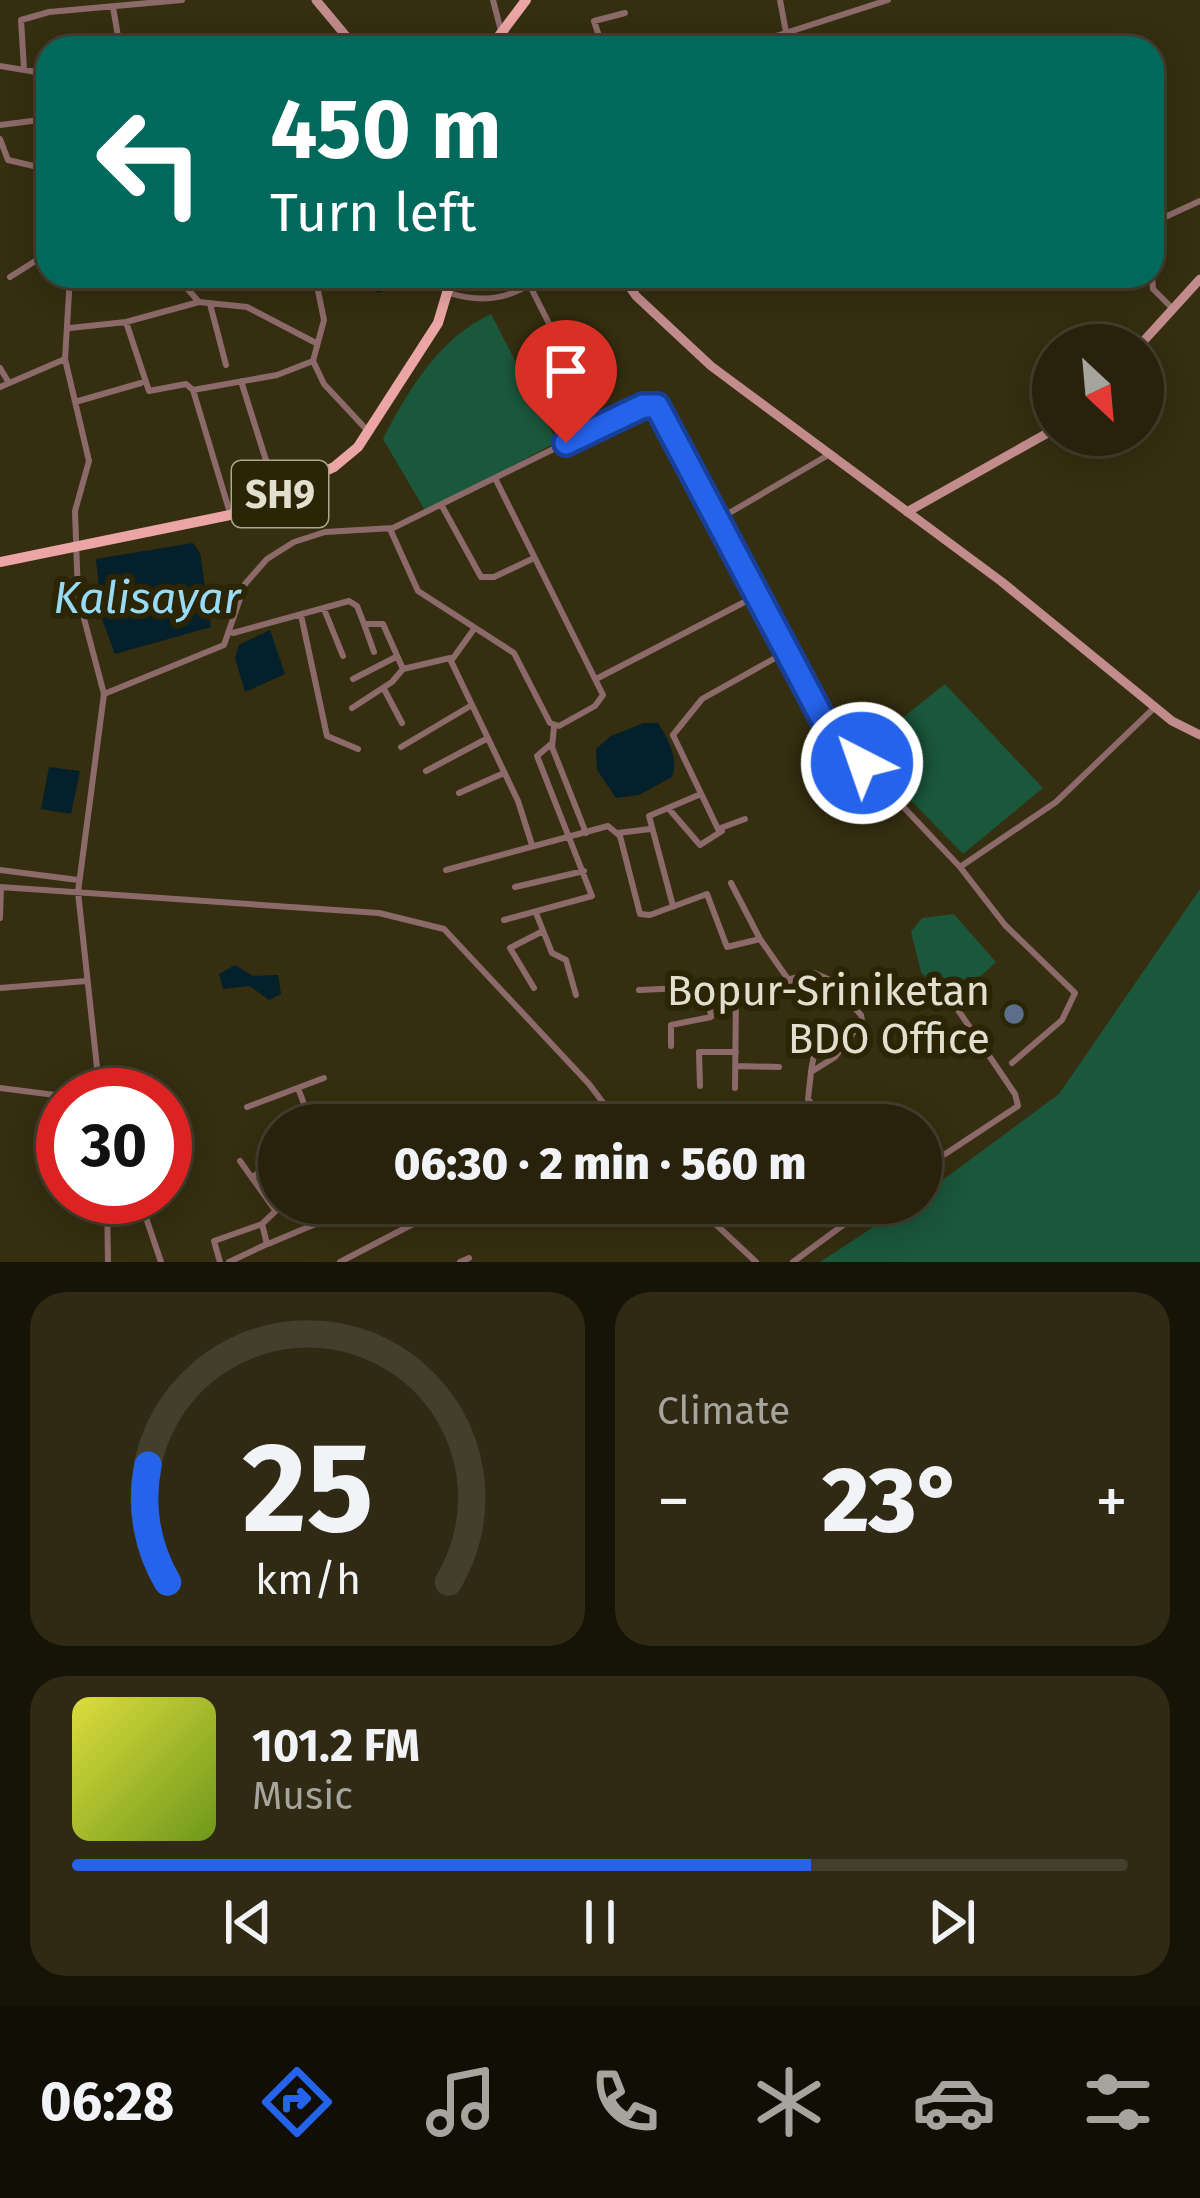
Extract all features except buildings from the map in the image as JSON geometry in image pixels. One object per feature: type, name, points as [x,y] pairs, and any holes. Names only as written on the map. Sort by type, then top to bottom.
[{"type":"main road","points":[[316,0],[346,36]]},
{"type":"main road","points":[[502,35],[526,0]]},
{"type":"main road","points":[[1159,324],[1200,279]]},
{"type":"main road","name":"SH9","points":[[0,562],[230,515],[334,467],[369,431],[438,323],[450,288]]},
{"type":"main road","points":[[630,288],[711,366],[1002,582],[1154,708],[1200,735]]},
{"type":"main road","points":[[908,512],[1032,442]]},
{"type":"street","points":[[24,69],[21,20],[94,4],[113,7],[182,0]]},
{"type":"street","points":[[493,0],[502,35]]},
{"type":"street","points":[[780,0],[786,32]]},
{"type":"street","points":[[774,36],[887,0]]},
{"type":"street","points":[[113,7],[118,36]]},
{"type":"street","points":[[599,36],[594,22],[625,13]]},
{"type":"street","points":[[0,66],[36,72]]},
{"type":"street","points":[[0,125],[36,120]]},
{"type":"street","points":[[0,140],[8,160],[36,165]]},
{"type":"street","points":[[1164,218],[1200,201]]},
{"type":"street","points":[[10,277],[36,261]]},
{"type":"street","points":[[70,288],[65,358],[89,461],[74,511],[80,608],[104,694],[78,880],[97,1068]]},
{"type":"street","points":[[187,288],[199,302]]},
{"type":"street","points":[[318,288],[324,312],[313,361],[324,384],[369,431]]},
{"type":"street","points":[[449,293],[484,301],[524,288]]},
{"type":"street","points":[[531,288],[601,426]]},
{"type":"street","points":[[1154,288],[1173,309]]},
{"type":"street","points":[[70,328],[126,322],[199,302],[247,307],[316,343]]},
{"type":"street","points":[[209,303],[226,364]]},
{"type":"street","points":[[126,322],[148,391],[186,384],[194,390],[230,515]]},
{"type":"street","points":[[0,368],[4,385],[65,358]]},
{"type":"street","points":[[194,390],[278,375],[313,361]]},
{"type":"street","points":[[241,381],[277,496]]},
{"type":"street","points":[[75,402],[143,382]]},
{"type":"street","points":[[104,694],[217,651],[232,633],[245,584],[278,551],[325,532],[390,529],[601,426],[656,405],[826,725],[960,867],[1005,925],[1075,993],[1062,1020],[1012,1063]]},
{"type":"street","points":[[719,519],[830,454]]},
{"type":"street","points":[[495,478],[532,560],[598,678],[601,701],[554,727]]},
{"type":"street","points":[[442,506],[481,577],[494,578],[532,560]]},
{"type":"street","points":[[390,529],[418,591],[514,653],[554,727],[551,744],[586,832]]},
{"type":"street","points":[[598,678],[758,595]]},
{"type":"street","points":[[232,633],[354,602],[374,652]]},
{"type":"street","points":[[323,608],[343,656]]},
{"type":"street","points":[[301,615],[327,736],[345,748],[358,749]]},
{"type":"street","points":[[364,624],[383,624],[403,669]]},
{"type":"street","points":[[352,708],[403,669],[450,658],[474,629]]},
{"type":"street","points":[[722,831],[673,740],[675,730],[702,699],[787,651]]},
{"type":"street","points":[[352,679],[395,657]]},
{"type":"street","points":[[450,658],[532,844]]},
{"type":"street","points":[[383,688],[402,723]]},
{"type":"street","points":[[401,747],[472,705]]},
{"type":"street","points":[[960,867],[1056,802],[1154,708]]},
{"type":"street","points":[[426,771],[488,738]]},
{"type":"street","points":[[504,920],[590,899],[584,871],[537,756],[551,744]]},
{"type":"street","points":[[459,793],[504,773]]},
{"type":"street","points":[[673,906],[649,816],[701,794]]},
{"type":"street","points":[[668,808],[700,845],[745,819]]},
{"type":"street","points":[[446,870],[608,826],[618,833],[640,914],[711,896],[727,947],[760,939]]},
{"type":"street","points":[[618,833],[650,829]]},
{"type":"street","points":[[0,870],[78,880]]},
{"type":"street","points":[[515,887],[584,871]]},
{"type":"street","points":[[730,883],[790,982]]},
{"type":"street","points":[[0,918],[1,887],[379,913],[444,929],[604,1104]]},
{"type":"street","points":[[536,913],[553,955],[566,960],[575,995]]},
{"type":"street","points":[[534,988],[510,948],[543,931]]},
{"type":"street","points":[[711,999],[822,975],[863,1018],[836,1057],[811,1072]]},
{"type":"street","points":[[0,988],[86,981]]},
{"type":"street","points":[[639,990],[702,984],[711,999],[709,1018],[671,1025],[671,1046]]},
{"type":"street","points":[[735,1088],[736,994]]},
{"type":"street","points":[[942,1156],[1018,1106],[1016,1094],[956,1006]]},
{"type":"street","points":[[813,1104],[808,1099],[819,1028]]},
{"type":"street","points":[[700,1086],[698,1053],[736,1052]]},
{"type":"street","points":[[736,1066],[779,1067]]},
{"type":"street","points":[[248,1107],[324,1078]]},
{"type":"street","points":[[0,1088],[36,1093]]},
{"type":"street","points":[[298,1088],[303,1104]]},
{"type":"street","points":[[240,1161],[258,1186]]},
{"type":"street","points":[[252,1178],[258,1173]]},
{"type":"street","points":[[107,1224],[108,1262]]},
{"type":"street","points":[[148,1224],[160,1262]]},
{"type":"street","points":[[220,1262],[214,1241],[259,1224]]},
{"type":"street","points":[[262,1224],[267,1244]]},
{"type":"street","points":[[229,1262],[315,1224]]},
{"type":"street","points":[[340,1262],[413,1224]]},
{"type":"street","points":[[715,1224],[756,1262]]},
{"type":"street","points":[[793,1262],[845,1224]]},
{"type":"street","points":[[255,1252],[259,1262]]},
{"type":"street","points":[[460,1262],[470,1258]]},
{"type":"green space","points":[[491,314],[557,442],[426,512],[383,439],[403,402],[441,351]]},
{"type":"green space","points":[[945,684],[1043,788],[963,854],[862,750]]},
{"type":"green space","points":[[1200,889],[1200,1262],[820,1262],[878,1224],[942,1224],[942,1180],[1059,1094]]},
{"type":"green space","points":[[954,914],[996,962],[969,985],[950,990],[921,972],[911,932],[922,918]]},
{"type":"water","name":"Kalisayar","points":[[193,543],[200,553],[211,627],[115,654],[102,619],[96,559]]},
{"type":"water","points":[[270,630],[285,674],[245,692],[235,658],[239,645]]},
{"type":"water","points":[[644,723],[658,723],[665,736],[673,756],[672,777],[639,795],[616,798],[597,770],[596,749],[611,736]]},
{"type":"water","points":[[49,767],[80,771],[71,814],[41,809]]},
{"type":"water","points":[[235,965],[253,976],[278,975],[281,994],[269,1000],[250,986],[223,989],[219,974]]},
{"type":"place","name":"Bopur-Sriniketan BDO Office","points":[[1014,1014]]},
{"type":"route","points":[[566,443],[643,406],[657,406],[826,725],[862,763]]}]
